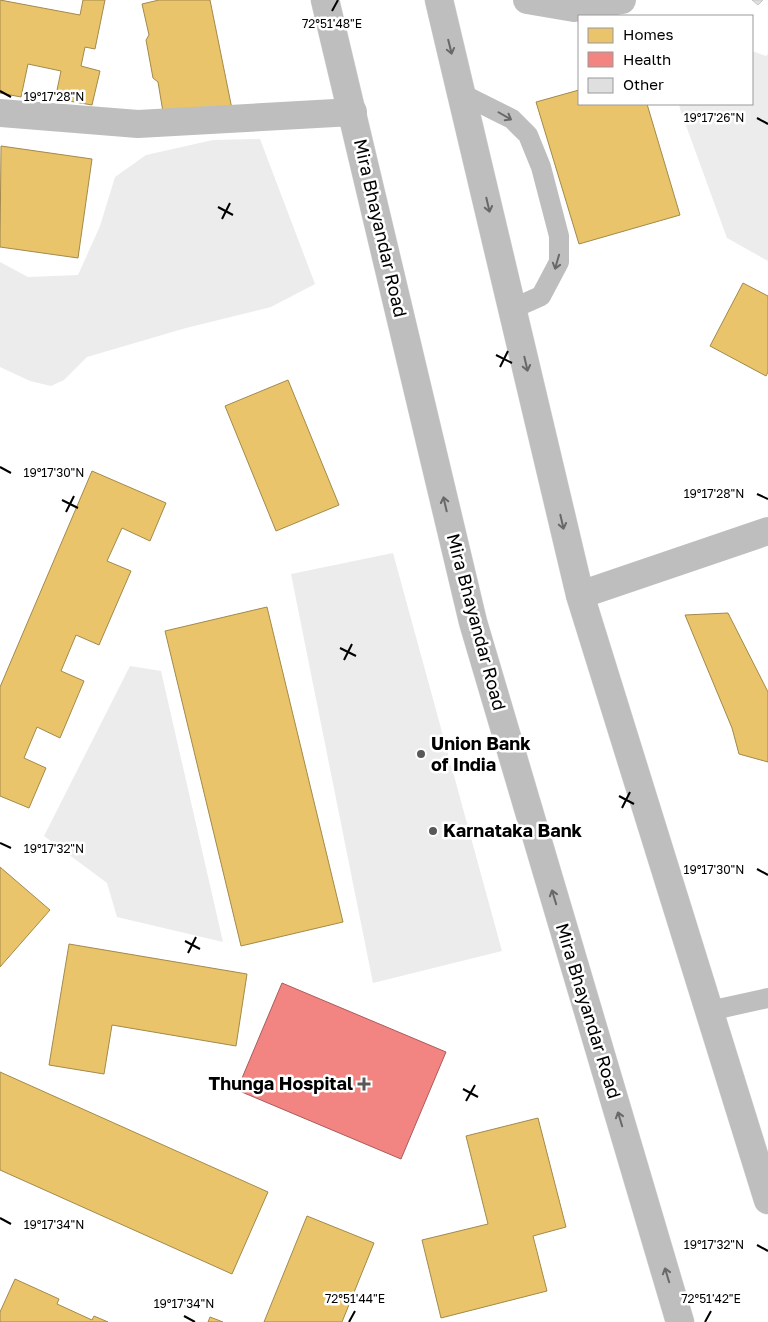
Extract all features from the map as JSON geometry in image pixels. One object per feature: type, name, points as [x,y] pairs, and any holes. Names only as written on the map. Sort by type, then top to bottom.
[{"type":"main road","name":"Mira Bhayandar Road","points":[[325,0],[473,622],[680,1322]]},
{"type":"main road","points":[[439,0],[580,595],[768,1200]]},
{"type":"main road","points":[[527,0],[574,8],[622,0]]},
{"type":"main road","points":[[0,114],[138,124],[353,112]]},
{"type":"main road","points":[[580,595],[768,531]]},
{"type":"lane","points":[[462,94],[512,120],[528,135],[540,167],[559,236],[559,262],[541,296],[512,309]]},
{"type":"lane","points":[[709,1011],[768,998]]},
{"type":"shaded area","points":[[753,51],[766,56],[768,54],[768,261],[727,238],[679,105],[753,105]]},
{"type":"shaded area","points":[[260,139],[315,284],[271,307],[186,328],[87,357],[64,380],[51,386],[30,381],[0,367],[0,262],[28,277],[78,275],[100,226],[115,177],[146,155],[213,140]]},
{"type":"shaded area","points":[[393,553],[502,951],[373,983],[291,574]]},
{"type":"shaded area","points":[[130,666],[161,671],[223,942],[117,917],[107,883],[44,836]]},
{"type":"building: Homes","points":[[0,0],[80,15],[83,0],[105,0],[95,49],[85,47],[81,66],[100,71],[92,105],[69,101],[71,93],[57,90],[61,71],[28,64],[21,97],[0,93]]},
{"type":"building: Homes","points":[[159,0],[210,0],[232,109],[164,118],[158,82],[153,78],[146,40],[149,35],[142,4]]},
{"type":"building: Homes","points":[[578,90],[578,105],[647,105],[680,215],[579,244],[536,102]]},
{"type":"building: Homes","points":[[1,146],[92,159],[78,258],[0,247]]},
{"type":"building: Homes","points":[[743,283],[768,296],[768,372],[766,376],[710,346]]},
{"type":"building: Homes","points":[[288,380],[339,505],[276,531],[225,406]]},
{"type":"building: Homes","points":[[92,471],[166,503],[150,541],[122,528],[107,561],[131,571],[99,645],[76,635],[61,671],[84,681],[60,738],[37,727],[24,758],[46,768],[29,808],[0,796],[0,687]]},
{"type":"building: Homes","points":[[267,607],[343,922],[241,946],[165,631]]},
{"type":"building: Homes","points":[[728,613],[768,692],[768,762],[739,754],[732,728],[685,615]]},
{"type":"building: Homes","points":[[0,867],[50,910],[0,967]]},
{"type":"building: Homes","points":[[69,944],[247,974],[236,1046],[112,1025],[104,1074],[49,1065]]},
{"type":"building: Homes","points":[[0,1072],[268,1192],[232,1274],[0,1170]]},
{"type":"building: Homes","points":[[538,1118],[566,1227],[533,1236],[547,1291],[441,1318],[422,1240],[488,1224],[466,1136]]},
{"type":"building: Homes","points":[[307,1216],[374,1243],[342,1322],[264,1322]]},
{"type":"building: Homes","points":[[15,1279],[59,1299],[57,1304],[92,1320],[94,1316],[108,1322],[0,1322],[0,1312]]},
{"type":"building: Homes","points":[[210,1317],[223,1322],[208,1322]]},
{"type":"building: Health","points":[[282,983],[446,1052],[401,1159],[237,1090]]},
{"type":"building: Other","points":[[752,0],[763,0],[758,5]]},
{"type":"place","name":"Union Bank of India","points":[[421,754]]},
{"type":"place","name":"Karnataka Bank","points":[[433,831]]},
{"type":"place","name":"Thunga Hospital","points":[[364,1084]]}]
